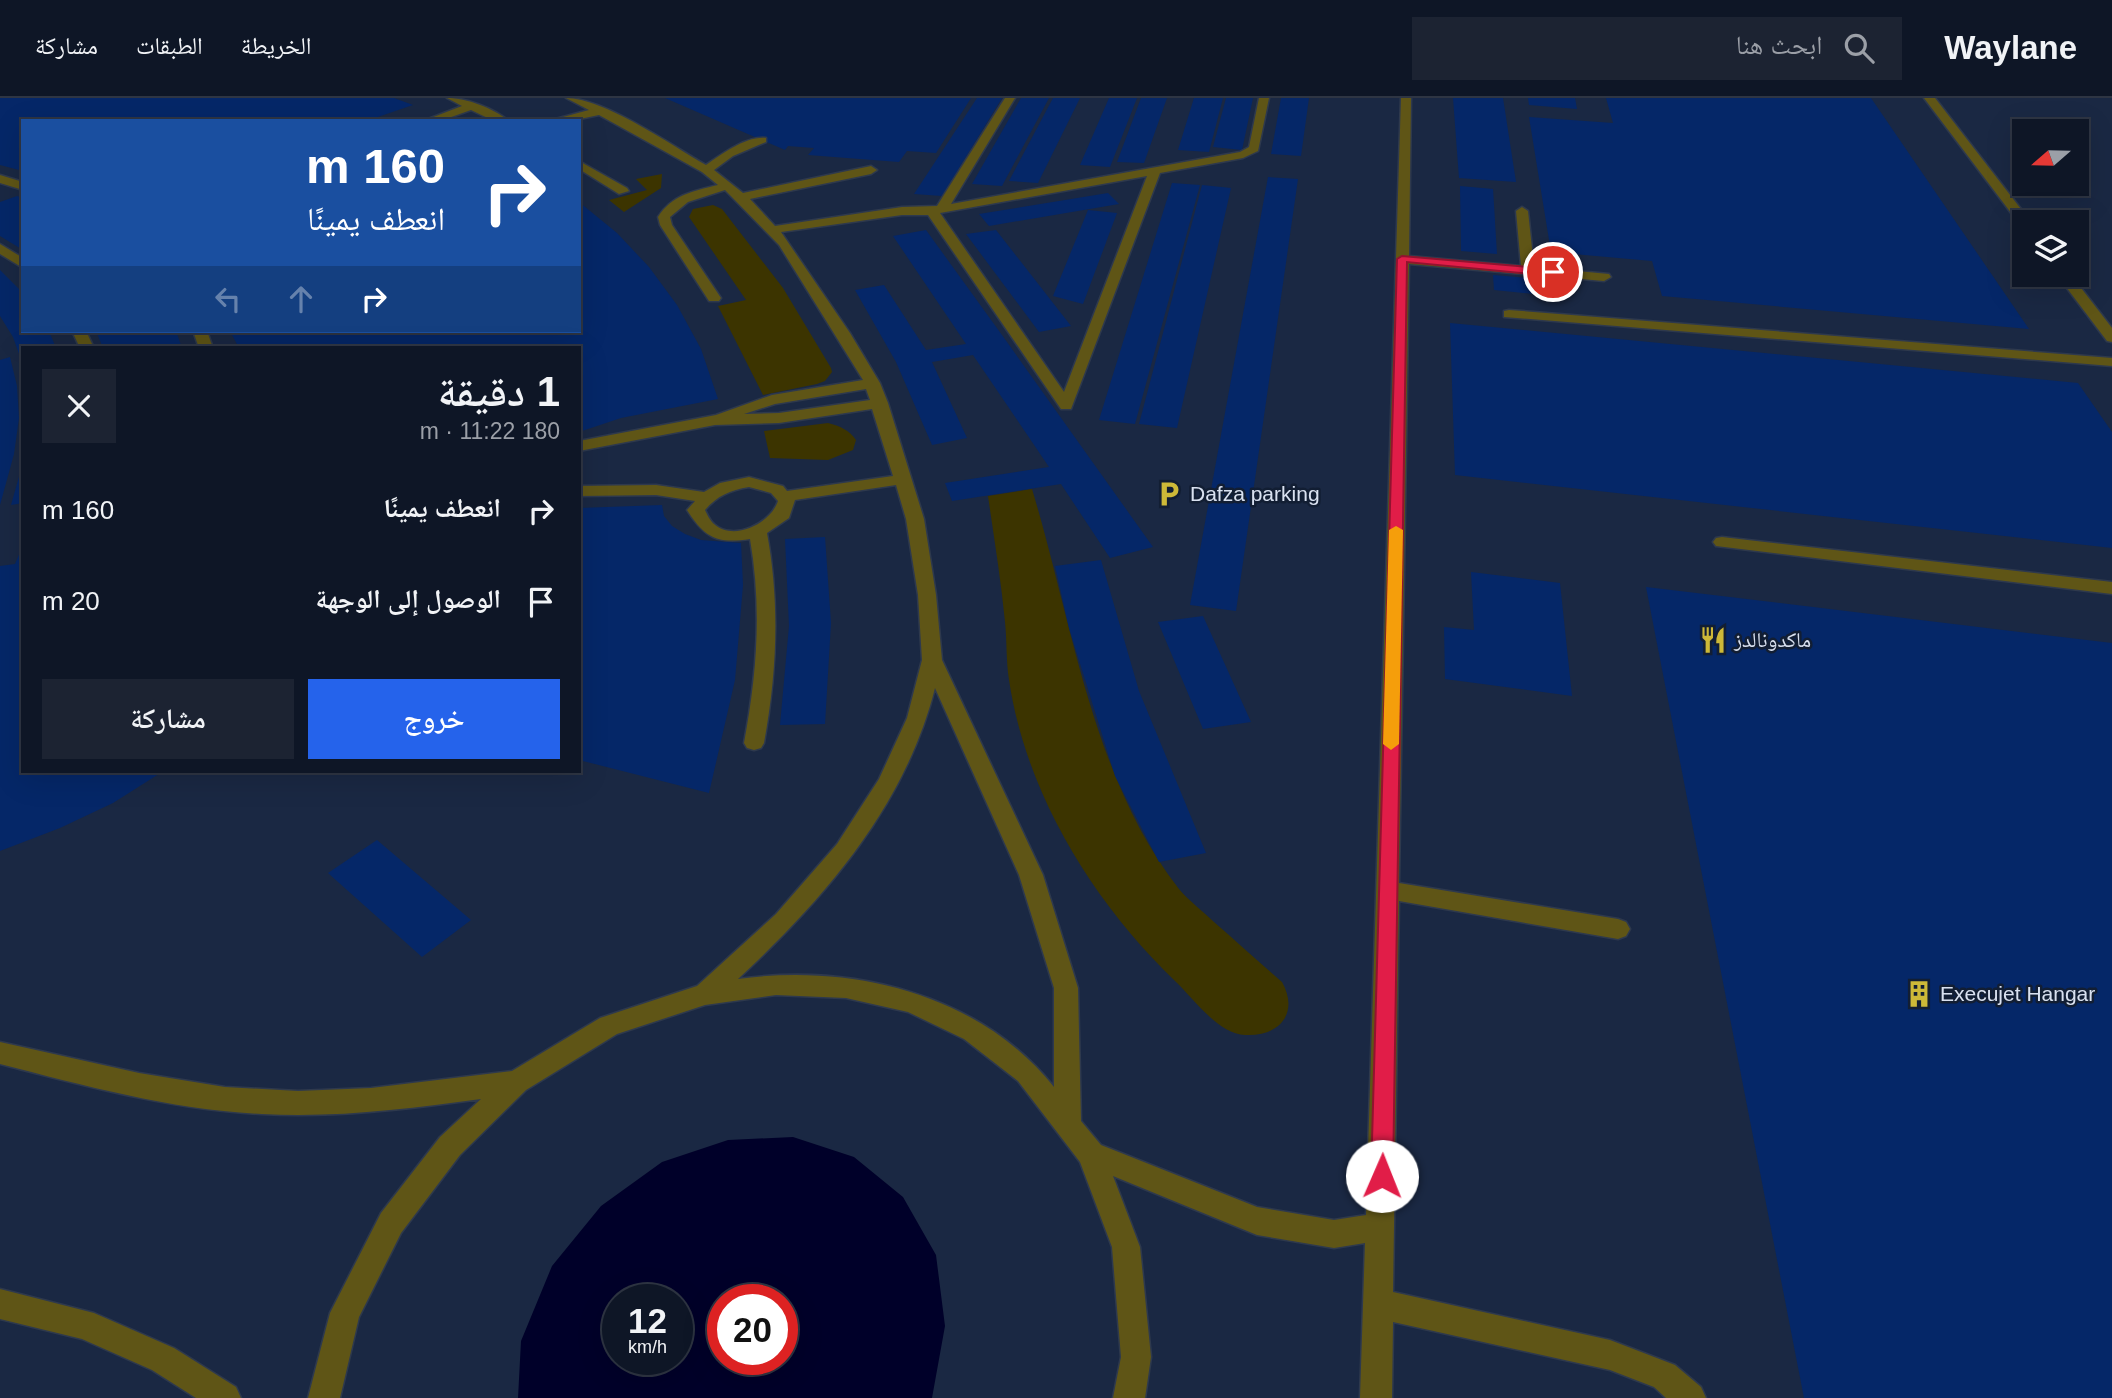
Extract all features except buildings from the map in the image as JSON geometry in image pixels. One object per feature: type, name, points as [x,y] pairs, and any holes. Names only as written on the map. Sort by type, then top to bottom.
[{"type":"street","points":[[452,98],[500,119]]},
{"type":"street","points":[[571,98],[601,111],[706,170],[741,197],[772,230],[796,241],[910,220],[937,210],[1010,98]]},
{"type":"street","points":[[772,230],[902,211],[937,210],[1243,155],[1254,149],[1264,98]]},
{"type":"street","points":[[1377,1398],[1406,98]]},
{"type":"street","points":[[1930,98],[2015,210]]},
{"type":"street","points":[[434,119],[474,106]]},
{"type":"street","points":[[562,119],[601,111]]},
{"type":"street","points":[[706,170],[729,153],[762,140]]},
{"type":"street","points":[[581,165],[623,191]]},
{"type":"street","points":[[741,197],[871,170]]},
{"type":"street","points":[[937,210],[1066,406],[1155,171]]},
{"type":"street","points":[[0,179],[21,185]]},
{"type":"street","points":[[0,191],[21,185]]},
{"type":"street","points":[[714,299],[666,225],[664,217],[668,209],[678,201],[728,186]]},
{"type":"street","points":[[1522,211],[1528,270]]},
{"type":"street","points":[[705,993],[784,921],[845,850],[889,782],[917,718],[932,660],[928,595],[915,519],[880,404],[872,383],[796,241]]},
{"type":"street","points":[[0,248],[21,263]]},
{"type":"street","points":[[1402,259],[1604,277]]},
{"type":"street","points":[[2073,287],[2112,338]]},
{"type":"street","points":[[1509,314],[2112,362]]},
{"type":"street","points":[[715,420],[736,410],[772,400],[872,383]]},
{"type":"street","points":[[581,446],[715,420],[770,419],[880,404]]},
{"type":"street","points":[[785,496],[904,479]]},
{"type":"street","points":[[749,482],[777,488],[785,496],[788,506],[784,516],[758,532],[735,536],[713,532],[700,523],[696,510],[706,497],[718,489],[749,482]]},
{"type":"street","points":[[581,491],[656,491],[706,497]]},
{"type":"street","points":[[754,743],[766,682],[770,627],[767,577],[758,532]]},
{"type":"street","points":[[1722,542],[2112,587]]},
{"type":"street","points":[[932,660],[1031,875],[1066,988],[1068,1127]]},
{"type":"street","points":[[1388,890],[1618,929]]},
{"type":"street","points":[[324,1398],[345,1313],[391,1223],[450,1146],[517,1082],[609,1026],[705,993],[776,984],[846,987],[912,1002],[973,1031],[1027,1073],[1091,1154],[1126,1247],[1136,1357],[1129,1398]]},
{"type":"street","points":[[0,1053],[129,1084],[226,1099],[310,1103],[407,1098],[517,1082]]},
{"type":"street","points":[[1091,1154],[1257,1221],[1334,1234],[1381,1227]]},
{"type":"street","points":[[0,1304],[82,1324],[163,1359],[225,1398]]},
{"type":"street","points":[[1378,1304],[1611,1355],[1664,1376],[1690,1398]]},
{"type":"shaded area","points":[[0,98],[2112,98],[2112,1398],[0,1398]]},
{"type":"shaded area","points":[[662,174],[661,188],[624,212],[609,200],[647,190],[636,179]]},
{"type":"shaded area","points":[[713,205],[722,209],[783,288],[831,368],[832,372],[825,381],[763,395],[718,306],[746,300],[689,217],[693,209]]},
{"type":"shaded area","points":[[828,423],[844,429],[856,440],[853,450],[828,460],[770,458],[764,431]]},
{"type":"shaded area","points":[[1032,489],[1088,697],[1125,798],[1149,845],[1179,889],[1282,982],[1287,994],[1287,1013],[1276,1028],[1267,1032],[1257,1035],[1235,1033],[1225,1029],[1198,1005],[1117,917],[1091,881],[1047,805],[1018,722],[1009,680],[1003,606],[988,496]]},
{"type":"shaded area","points":[[793,1137],[854,1157],[903,1197],[936,1255],[945,1326],[932,1398],[518,1398],[521,1341],[552,1266],[601,1206],[662,1162],[728,1140]]},
{"type":"slow traffic","points":[[1391,744],[1396,530]]},
{"type":"place","name":"Dafza parking","points":[[1169,494]]},
{"type":"place","name":"ماكدونالدز","points":[[1713,640]]},
{"type":"place","name":"Execujet Hangar","points":[[1919,994]]},
{"type":"route","points":[[1382,1176],[1402,259],[1553,272]]}]
